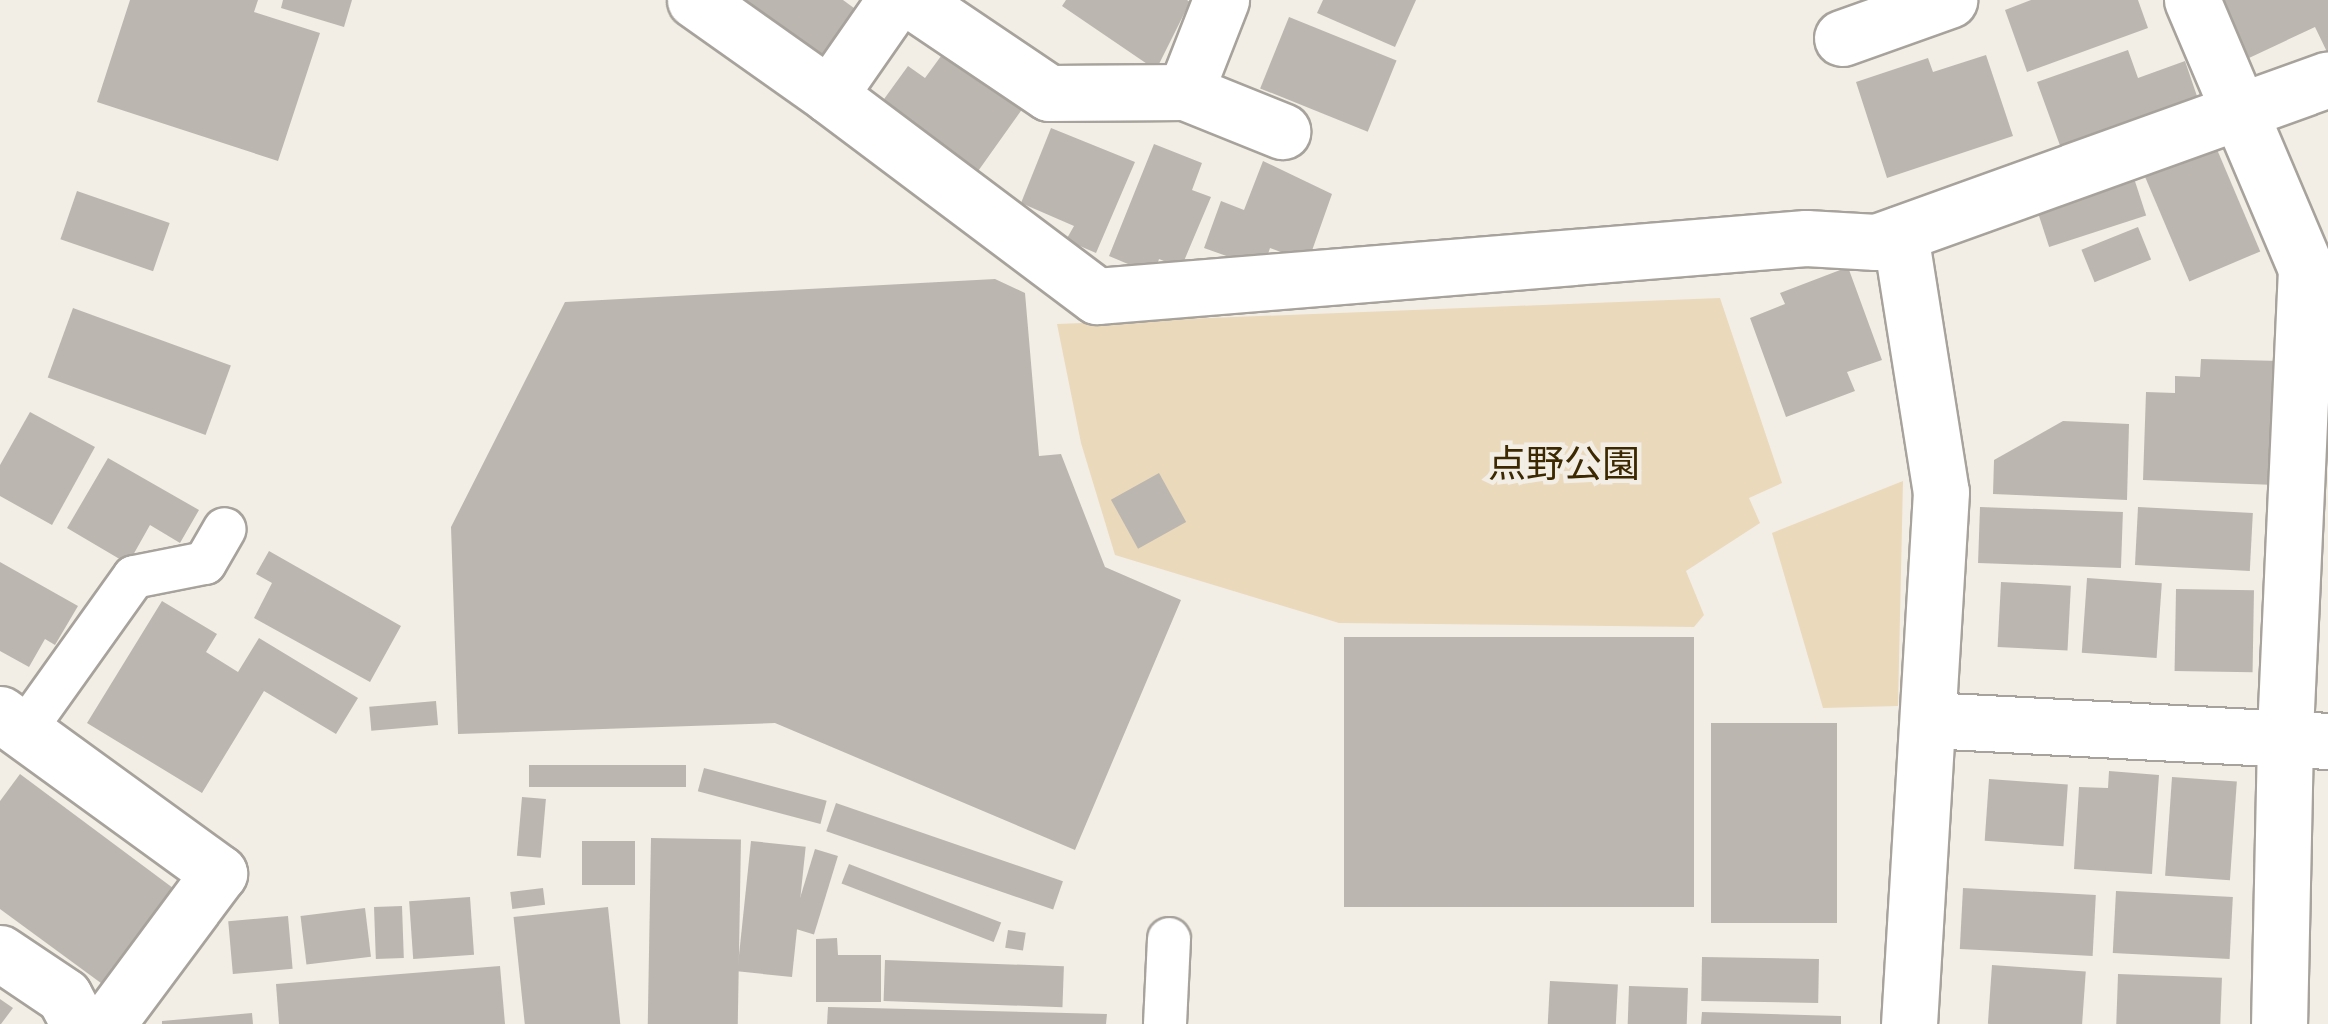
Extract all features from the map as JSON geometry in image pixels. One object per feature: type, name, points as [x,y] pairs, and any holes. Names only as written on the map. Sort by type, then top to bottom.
[{"type":"street","points":[[694,0],[829,94],[1097,296],[1806,238],[1876,242],[2328,78]]},
{"type":"street","points":[[829,94],[894,0]]},
{"type":"street","points":[[912,0],[1049,94],[1185,92],[1282,130]]},
{"type":"street","points":[[1185,92],[1221,0]]},
{"type":"street","points":[[1842,38],[1950,0]]},
{"type":"street","points":[[2192,0],[2306,269],[2307,740],[2279,1024]]},
{"type":"street","points":[[1900,234],[1941,492],[1909,1024]]},
{"type":"street","points":[[1928,720],[2307,740]]},
{"type":"street","points":[[12,722],[219,873],[107,1024]]},
{"type":"street","points":[[0,953],[64,996],[79,1024]]},
{"type":"lane","points":[[12,722],[134,578],[205,563],[224,528]]},
{"type":"lane","points":[[1165,1024],[1169,938]]},
{"type":"green space","name":"点野公園","points":[[1720,298],[1782,483],[1749,498],[1760,523],[1686,571],[1704,615],[1694,627],[1339,623],[1115,555],[1081,443],[1057,324]]},
{"type":"green space","points":[[1903,481],[1898,706],[1823,708],[1772,533]]},
{"type":"building","points":[[130,0],[258,0],[254,12],[320,33],[278,161],[97,102]]},
{"type":"building","points":[[283,0],[352,0],[344,27],[281,8]]},
{"type":"building","points":[[741,0],[843,0],[858,11],[815,69]]},
{"type":"building","points":[[1066,0],[1190,2],[1156,70],[1062,6]]},
{"type":"building","points":[[1323,0],[1416,0],[1395,47],[1317,13]]},
{"type":"building","points":[[2031,0],[2138,0],[2148,28],[2027,72],[2005,10]]},
{"type":"building","points":[[2223,0],[2328,0],[2328,54],[2315,27],[2249,58]]},
{"type":"building","points":[[1289,17],[1397,60],[1368,132],[1260,88]]},
{"type":"building","points":[[2128,50],[2138,78],[2185,61],[2199,102],[2062,151],[2037,82]]},
{"type":"building","points":[[944,52],[1023,108],[976,174],[879,106],[908,66],[925,78]]},
{"type":"building","points":[[1986,55],[2013,136],[1887,178],[1856,82],[1928,58],[1933,72]]},
{"type":"building","points":[[1051,128],[1135,162],[1096,253],[1066,240],[1074,226],[1021,203]]},
{"type":"building","points":[[2213,140],[2260,251],[2189,281],[2142,170]]},
{"type":"building","points":[[1154,144],[1202,163],[1192,190],[1211,197],[1181,268],[1159,259],[1154,275],[1109,256]]},
{"type":"building","points":[[1263,161],[1332,194],[1308,262],[1270,248],[1263,269],[1204,248],[1221,201],[1244,210]]},
{"type":"building","points":[[2131,169],[2146,216],[2049,247],[2034,201]]},
{"type":"building","points":[[77,191],[170,223],[153,271],[60,239]]},
{"type":"building","points":[[2138,227],[2151,259],[2095,282],[2081,250]]},
{"type":"building","points":[[1848,267],[1882,360],[1847,372],[1855,391],[1786,417],[1750,318],[1785,304],[1780,293]]},
{"type":"building","points":[[995,279],[1025,293],[1039,456],[1061,454],[1105,567],[1181,600],[1075,850],[775,723],[458,734],[451,527],[565,302]]},
{"type":"building","points":[[73,308],[231,365],[206,435],[48,378]]},
{"type":"building","points":[[2201,359],[2280,361],[2276,485],[2143,480],[2146,392],[2175,393],[2175,376],[2200,377]]},
{"type":"building","points":[[30,412],[95,447],[52,525],[0,496],[0,465]]},
{"type":"building","points":[[2063,421],[2129,424],[2127,500],[1993,494],[1994,460]]},
{"type":"building","points":[[108,458],[199,510],[180,543],[150,525],[128,564],[67,528]]},
{"type":"building","points":[[1159,473],[1186,522],[1138,549],[1111,500]]},
{"type":"building","points":[[1980,507],[2123,512],[2121,568],[1978,563]]},
{"type":"building","points":[[2138,507],[2253,513],[2250,571],[2135,565]]},
{"type":"building","points":[[269,551],[401,626],[370,682],[254,618],[272,583],[256,574]]},
{"type":"building","points":[[0,562],[78,606],[55,645],[45,639],[29,667],[0,651]]},
{"type":"building","points":[[2087,578],[2162,583],[2157,658],[2082,653]]},
{"type":"building","points":[[2001,582],[2071,586],[2068,651],[1998,647]]},
{"type":"building","points":[[2176,589],[2254,590],[2253,672],[2175,671]]},
{"type":"building","points":[[162,601],[217,634],[206,652],[238,672],[259,638],[358,698],[336,734],[264,691],[202,793],[87,723]]},
{"type":"building","points":[[1344,637],[1694,637],[1694,907],[1344,907]]},
{"type":"building","points":[[436,701],[438,725],[371,731],[369,707]]},
{"type":"building","points":[[1711,723],[1837,723],[1837,923],[1711,923]]},
{"type":"building","points":[[529,765],[686,765],[686,787],[529,787]]},
{"type":"building","points":[[704,768],[827,801],[820,824],[698,791]]},
{"type":"building","points":[[2109,771],[2159,775],[2152,874],[2074,869],[2079,787],[2108,788]]},
{"type":"building","points":[[20,774],[177,891],[105,986],[0,909],[0,801]]},
{"type":"building","points":[[2172,777],[2237,782],[2230,880],[2165,876]]},
{"type":"building","points":[[1989,779],[2068,785],[2063,846],[1985,841]]},
{"type":"building","points":[[522,797],[546,799],[541,858],[517,856]]},
{"type":"building","points":[[836,803],[1063,881],[1053,910],[826,831]]},
{"type":"building","points":[[651,838],[741,840],[738,1024],[648,1024]]},
{"type":"building","points":[[582,841],[635,841],[635,885],[582,885]]},
{"type":"building","points":[[751,841],[806,847],[792,977],[737,971]]},
{"type":"building","points":[[815,849],[838,856],[814,934],[791,927]]},
{"type":"building","points":[[849,864],[1001,922],[994,942],[841,884]]},
{"type":"building","points":[[543,888],[545,905],[512,909],[510,892]]},
{"type":"building","points":[[1963,888],[2096,895],[2093,956],[1960,949]]},
{"type":"building","points":[[2116,891],[2233,897],[2230,959],[2113,953]]},
{"type":"building","points":[[470,897],[474,955],[413,959],[409,901]]},
{"type":"building","points":[[402,906],[404,958],[376,959],[374,907]]},
{"type":"building","points":[[608,907],[620,1024],[525,1024],[514,917]]},
{"type":"building","points":[[365,908],[371,957],[306,965],[300,916]]},
{"type":"building","points":[[288,916],[293,969],[233,974],[228,921]]},
{"type":"building","points":[[1008,930],[1026,933],[1023,951],[1005,948]]},
{"type":"building","points":[[837,938],[838,955],[881,955],[881,1002],[816,1002],[816,939]]},
{"type":"building","points":[[1702,957],[1819,959],[1818,1003],[1701,1001]]},
{"type":"building","points":[[885,960],[1064,966],[1062,1007],[884,1001]]},
{"type":"building","points":[[1992,965],[2086,972],[2082,1024],[1988,1024]]},
{"type":"building","points":[[500,966],[505,1024],[279,1024],[276,984]]},
{"type":"building","points":[[2118,974],[2222,978],[2220,1024],[2116,1024]]},
{"type":"building","points":[[1550,981],[1618,985],[1616,1024],[1548,1024]]},
{"type":"building","points":[[1629,986],[1688,988],[1687,1024],[1628,1024]]},
{"type":"building","points":[[0,999],[13,1008],[1,1024],[0,1024]]},
{"type":"building","points":[[828,1007],[1107,1014],[1106,1024],[827,1024]]},
{"type":"building","points":[[1702,1012],[1841,1016],[1841,1024],[1701,1024]]},
{"type":"building","points":[[252,1013],[253,1024],[162,1024],[162,1021]]}]
